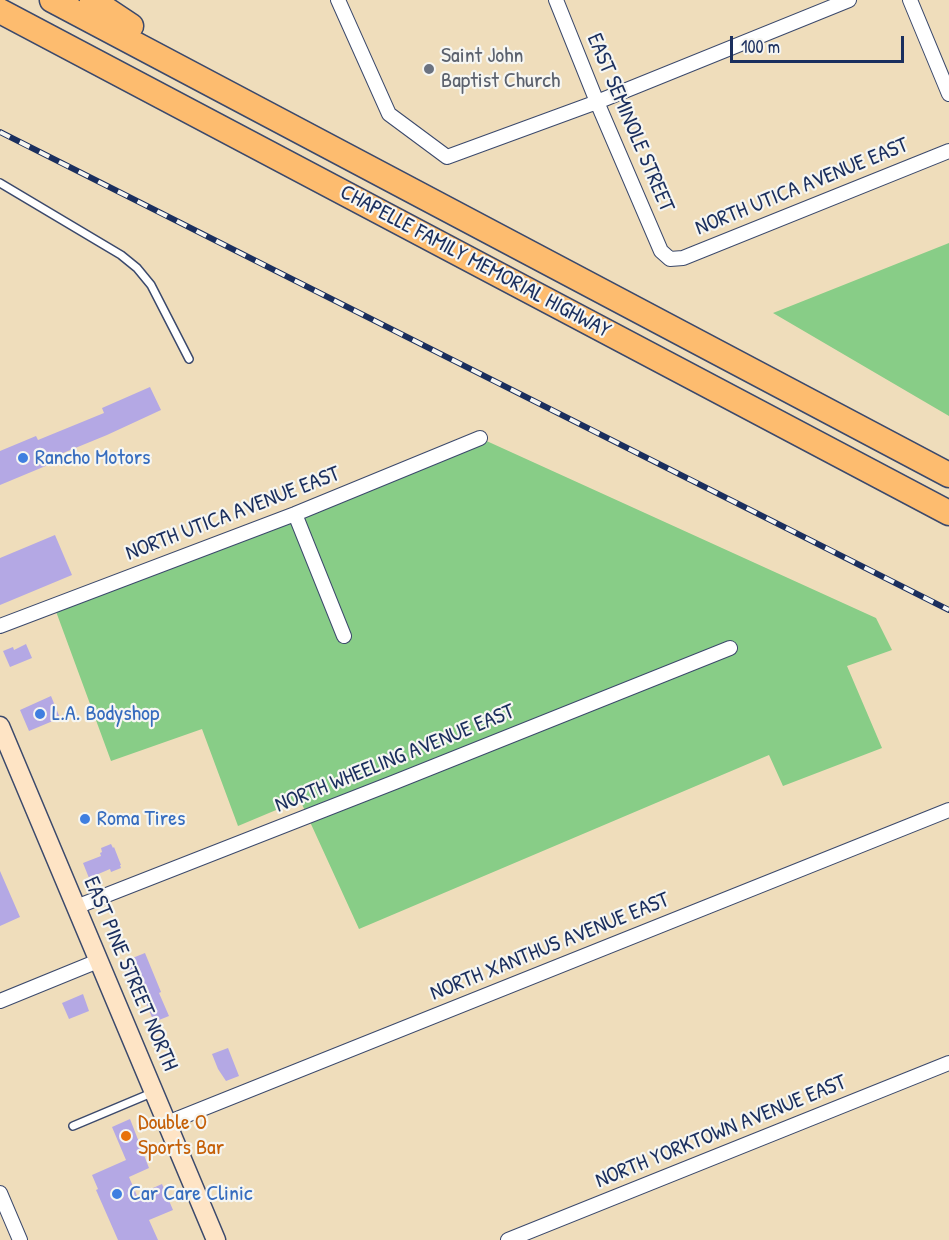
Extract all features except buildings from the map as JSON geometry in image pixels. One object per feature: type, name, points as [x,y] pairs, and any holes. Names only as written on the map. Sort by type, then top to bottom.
[{"type":"highway","name":"CHAPELLE FAMILY MEMORIAL HIGHWAY","points":[[52,0],[949,475]]},
{"type":"highway","points":[[92,0],[237,98]]},
{"type":"highway","name":"CHAPELLE FAMILY MEMORIAL HIGHWAY","points":[[0,11],[949,513]]},
{"type":"highway","points":[[0,26],[115,72]]},
{"type":"main road","name":"EAST PINE STREET NORTH","points":[[0,726],[216,1240]]},
{"type":"street","points":[[338,0],[389,114],[447,157],[597,102],[849,0]]},
{"type":"street","name":"EAST SEMINOLE STREET","points":[[556,0],[661,251],[670,259]]},
{"type":"street","points":[[910,0],[949,94]]},
{"type":"street","name":"NORTH UTICA AVENUE EAST","points":[[670,259],[683,258],[949,151]]},
{"type":"street","name":"NORTH UTICA AVENUE EAST","points":[[0,626],[295,514],[480,438]]},
{"type":"street","points":[[295,514],[344,636]]},
{"type":"street","name":"NORTH WHEELING AVENUE EAST","points":[[76,908],[730,648]]},
{"type":"street","name":"NORTH XANTHUS AVENUE EAST","points":[[167,1124],[949,810]]},
{"type":"street","points":[[0,1001],[98,961]]},
{"type":"street","name":"NORTH YORKTOWN AVENUE EAST","points":[[508,1240],[949,1063]]},
{"type":"street","points":[[0,1193],[20,1240]]},
{"type":"lane","points":[[0,183],[121,255],[137,268],[150,285],[189,359]]},
{"type":"lane","points":[[73,1126],[154,1092]]},
{"type":"green space","points":[[949,243],[949,416],[773,313]]},
{"type":"green space","points":[[480,438],[876,618],[892,650],[847,666],[882,748],[783,786],[769,755],[359,929],[300,800],[238,826],[202,729],[111,761],[54,606]]},
{"type":"railway","points":[[0,132],[949,610]]},
{"type":"place","name":"Saint John Baptist Church","points":[[429,69]]},
{"type":"place","name":"Rancho Motors","points":[[23,458]]},
{"type":"place","name":"L.A. Bodyshop","points":[[40,714]]},
{"type":"place","name":"Roma Tires","points":[[85,819]]},
{"type":"place","name":"Double O Sports Bar","points":[[126,1136]]},
{"type":"place","name":"Car Care Clinic","points":[[117,1194]]}]
